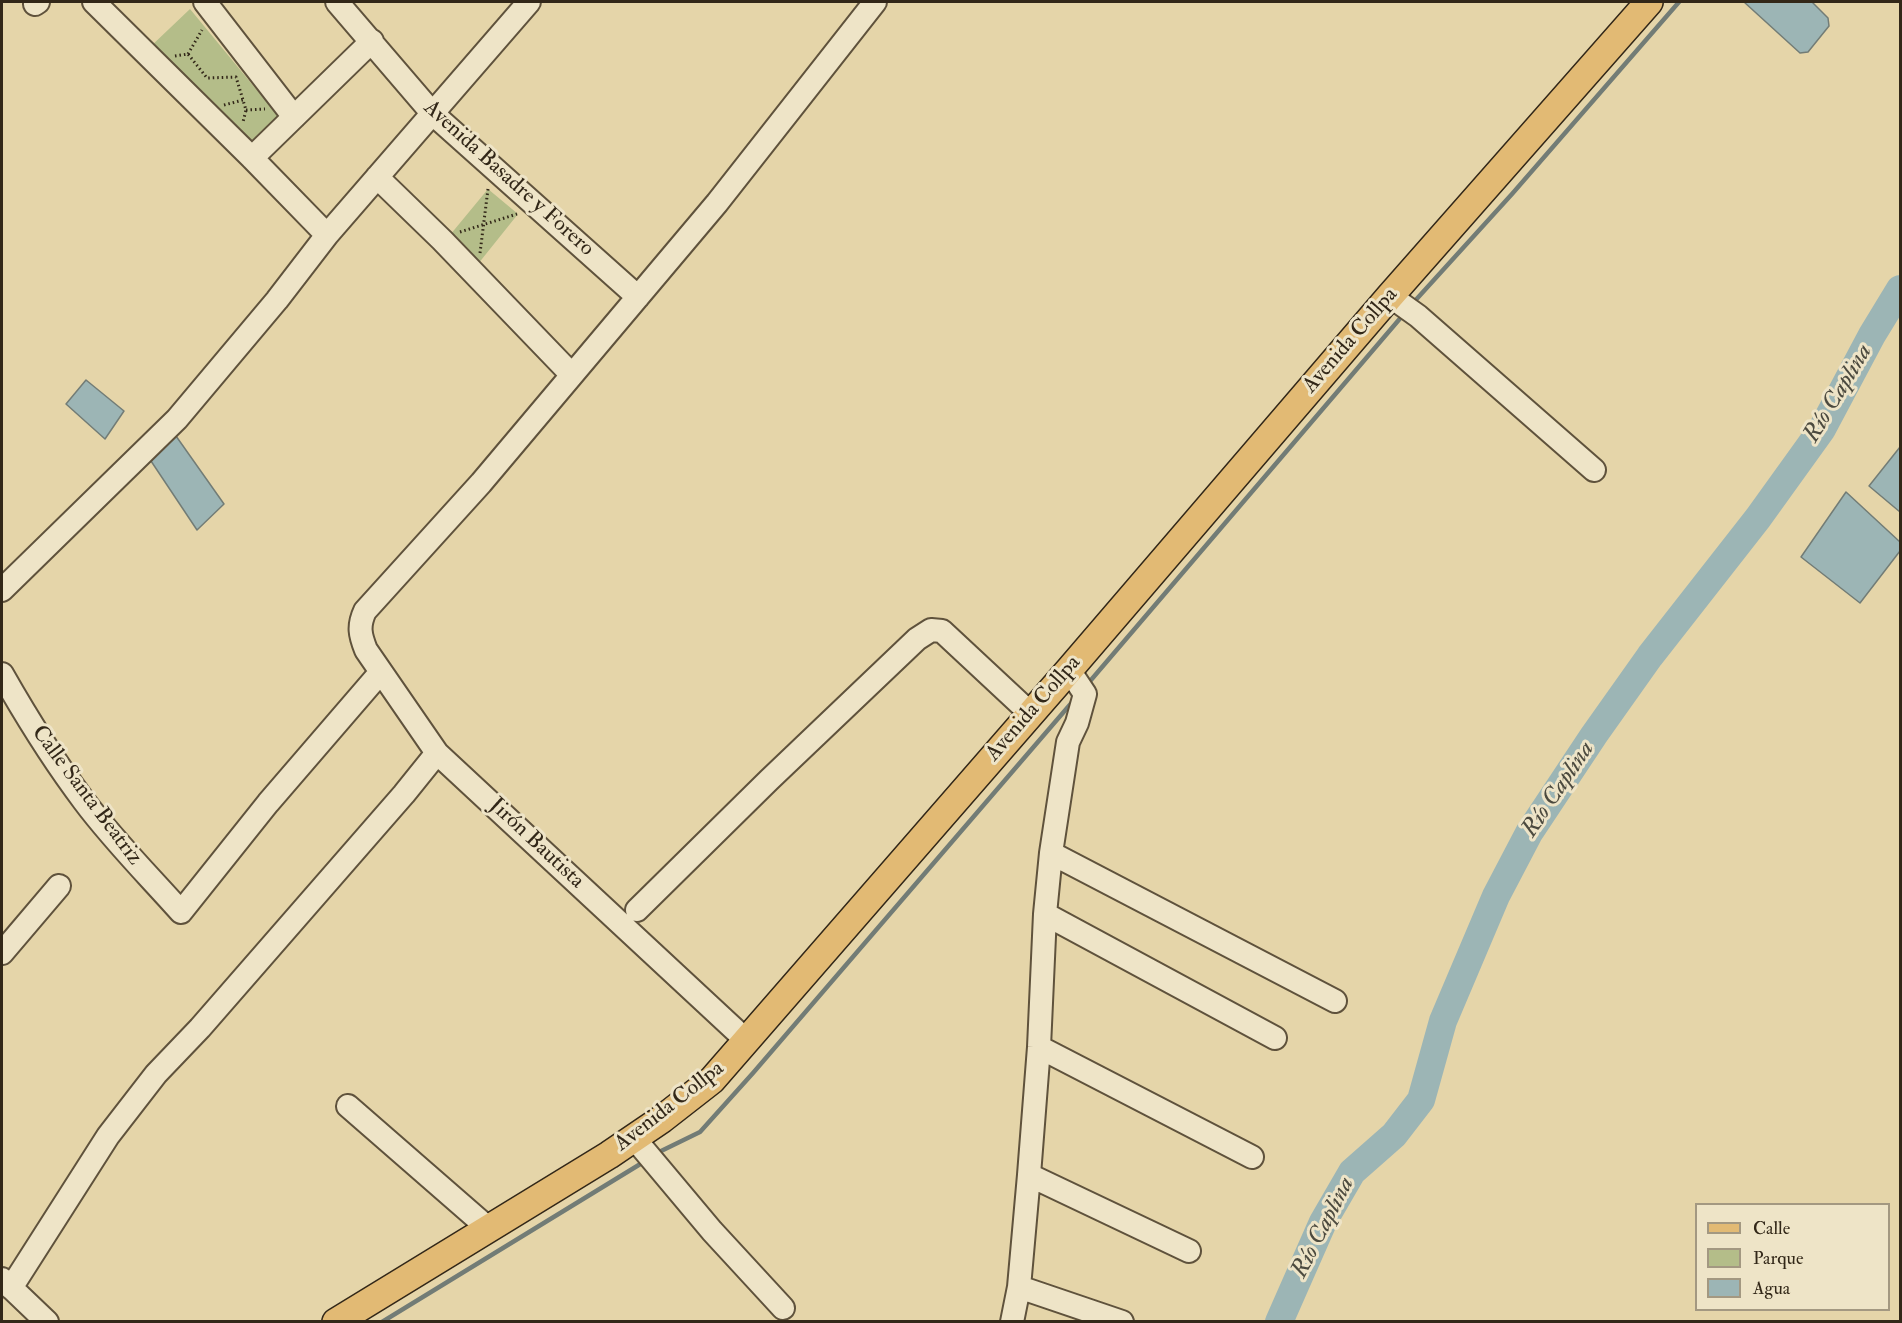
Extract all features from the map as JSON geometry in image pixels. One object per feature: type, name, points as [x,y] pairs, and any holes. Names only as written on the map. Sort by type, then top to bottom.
[{"type":"main road","name":"Avenida Collpa","points":[[336,1322],[609,1155],[662,1119],[712,1080],[1069,670],[1390,296],[1649,2]]},
{"type":"street","points":[[94,2],[327,235]]},
{"type":"street","points":[[205,2],[294,117]]},
{"type":"street","name":"Avenida Basadre y Forero","points":[[337,2],[433,114],[638,297]]},
{"type":"street","points":[[2,590],[177,419],[278,300],[327,235],[529,2]]},
{"type":"street","points":[[377,177],[442,240],[572,375],[717,203],[875,2]]},
{"type":"street","points":[[252,158],[372,41]]},
{"type":"street","points":[[1390,296],[1418,316],[1594,470]]},
{"type":"street","name":"Jirón Bautista","points":[[572,375],[481,483],[365,610],[360,622],[360,635],[380,673],[437,753],[747,1041]]},
{"type":"street","points":[[637,910],[777,772],[927,632],[942,631],[1030,713]]},
{"type":"street","points":[[1012,1322],[1019,1287],[1029,1175],[1039,1047],[1045,914],[1051,853],[1068,742],[1077,723],[1084,694],[1069,670]]},
{"type":"street","name":"Calle Santa Beatriz","points":[[2,674],[37,735],[85,802],[124,850],[181,912],[268,803],[380,673]]},
{"type":"street","points":[[47,1322],[6,1283],[108,1136],[156,1074],[200,1028],[437,753]]},
{"type":"street","points":[[1051,853],[1335,1001]]},
{"type":"street","points":[[2,953],[59,886]]},
{"type":"street","points":[[1045,914],[1275,1038]]},
{"type":"street","points":[[1039,1047],[1252,1157]]},
{"type":"street","points":[[348,1106],[488,1228]]},
{"type":"street","points":[[634,1138],[712,1231],[783,1308]]},
{"type":"street","points":[[1029,1175],[1189,1251]]},
{"type":"street","points":[[1019,1287],[1122,1322]]},
{"type":"path","points":[[188,54],[205,27]]},
{"type":"path","points":[[168,57],[188,54]]},
{"type":"path","points":[[188,54],[207,78],[236,77],[246,110],[241,130]]},
{"type":"path","points":[[246,110],[272,108]]},
{"type":"path","points":[[480,254],[488,189]]},
{"type":"path","points":[[450,235],[518,214]]},
{"type":"green space","points":[[190,9],[284,123],[251,153],[149,48]]},
{"type":"green space","points":[[488,189],[518,214],[478,264],[450,235]]},
{"type":"water","points":[[1744,2],[1812,2],[1828,18],[1829,26],[1808,52],[1800,53]]},
{"type":"water","points":[[86,380],[124,411],[105,439],[66,404]]},
{"type":"water","points":[[176,436],[224,504],[197,530],[151,461]]},
{"type":"water","points":[[1900,447],[1900,512],[1869,486]]},
{"type":"water","points":[[1846,492],[1900,542],[1900,551],[1860,603],[1801,557]]},
{"type":"waterway","points":[[1413,303],[1512,194],[1679,2]]},
{"type":"waterway","name":"Río Caplina","points":[[1279,1322],[1323,1222],[1352,1172],[1394,1135],[1421,1100],[1443,1021],[1496,896],[1529,833],[1650,656],[1758,518],[1822,429],[1872,335],[1900,289]]},
{"type":"waterway","points":[[1091,680],[1403,315]]},
{"type":"waterway","points":[[657,1153],[700,1132],[1074,700]]},
{"type":"waterway","points":[[382,1322],[642,1163]]}]
